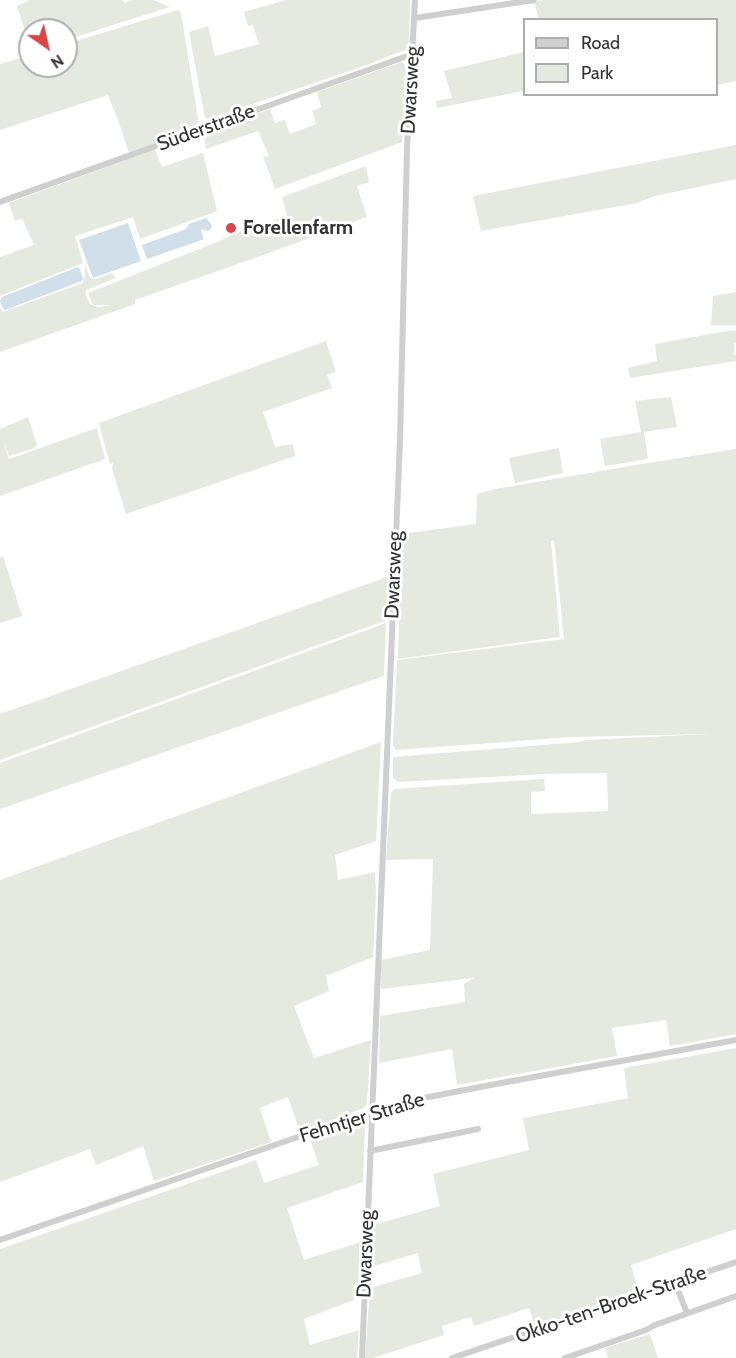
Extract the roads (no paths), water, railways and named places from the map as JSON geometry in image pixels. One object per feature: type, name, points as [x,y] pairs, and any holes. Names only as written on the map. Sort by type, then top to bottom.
[{"type":"street","name":"Dwarsweg","points":[[362,1358],[400,440],[407,149],[415,0]]},
{"type":"street","points":[[415,18],[534,0]]},
{"type":"street","name":"Süderstraße","points":[[0,202],[413,54]]},
{"type":"street","name":"Fehntjer Straße","points":[[0,1240],[371,1112],[413,1100],[736,1040]]},
{"type":"street","points":[[370,1151],[478,1129]]},
{"type":"street","name":"Okko-ten-Broek-Straße","points":[[452,1358],[736,1262]]},
{"type":"street","points":[[675,1283],[687,1313]]},
{"type":"street","points":[[566,1358],[736,1296]]},
{"type":"place","name":"Forellenfarm","points":[[231,228]]}]
